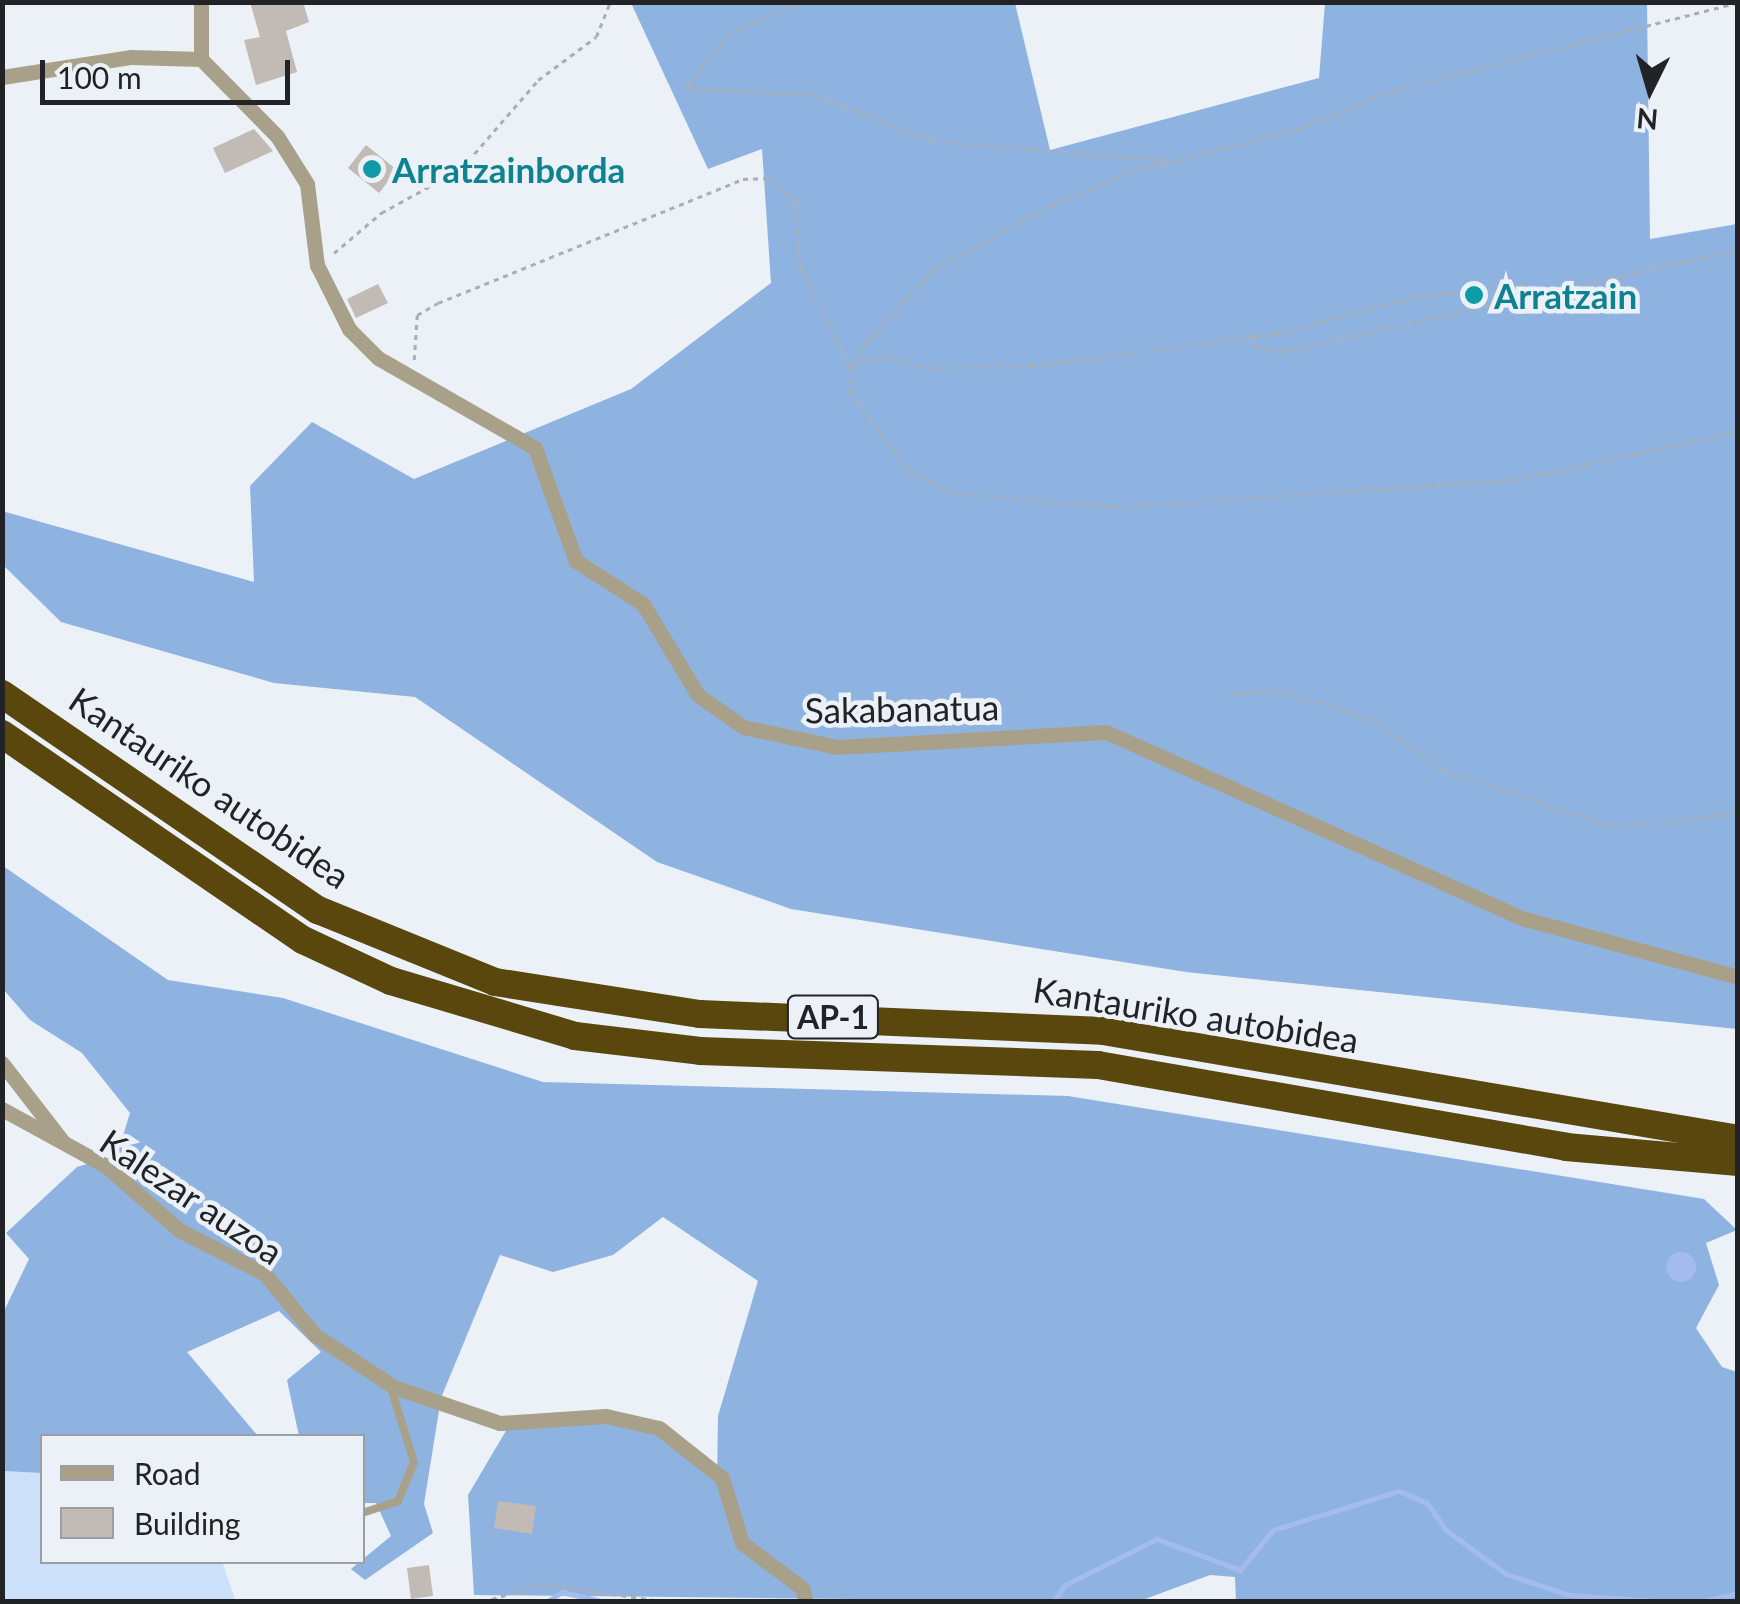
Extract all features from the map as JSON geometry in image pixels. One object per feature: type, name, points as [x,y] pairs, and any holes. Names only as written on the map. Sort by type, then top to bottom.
[{"type":"highway","name":"Kantauriko autobidea","points":[[2,694],[318,910],[495,982],[700,1014],[1102,1030],[1738,1139]]},
{"type":"highway","name":"Kantauriko autobidea","points":[[2,734],[303,940],[391,981],[557,1032],[700,1051],[1098,1065],[1566,1146],[1738,1162]]},
{"type":"street","points":[[2,78],[132,58],[201,58],[201,2]]},
{"type":"street","name":"Sakabanatua","points":[[201,58],[300,171],[317,265],[348,329],[418,380],[535,448],[576,560],[642,604],[698,695],[744,727],[837,747],[1106,732],[1525,918],[1738,977]]},
{"type":"street","name":"Kalezar auzoa","points":[[2,1063],[69,1149]]},
{"type":"street","name":"Kalezar auzoa","points":[[2,1108],[69,1149],[106,1166],[179,1230],[265,1274],[315,1335],[389,1384],[500,1424],[606,1416],[659,1428],[722,1478],[742,1543],[802,1588],[806,1602]]},
{"type":"lane","points":[[365,1512],[398,1501],[414,1462],[389,1384]]},
{"type":"path","points":[[317,265],[381,213],[461,169],[538,80],[596,37],[610,2]]},
{"type":"path","points":[[803,2],[730,34],[686,88],[815,95],[933,141],[1166,160]]},
{"type":"path","points":[[851,368],[900,303],[980,238],[1166,160],[1291,132],[1394,90],[1554,56],[1644,22],[1738,3]]},
{"type":"path","points":[[418,380],[417,315],[676,201],[770,178],[795,201],[800,265],[851,368],[866,420],[910,472],[954,492],[1022,502],[1117,507],[1515,480],[1738,432]]},
{"type":"path","points":[[1250,331],[1256,347],[1280,352],[1738,250]]},
{"type":"path","points":[[851,368],[878,355],[927,368],[1032,366],[1520,283],[1536,297]]},
{"type":"path","points":[[1230,694],[1278,691],[1336,707],[1381,725],[1441,770],[1613,828],[1738,814]]},
{"type":"path","points":[[482,1602],[542,1584],[669,1602]]},
{"type":"shaded area","points":[[631,3],[1015,3],[1050,150],[1319,78],[1325,3],[1647,3],[1650,239],[1737,224],[1737,1029],[1186,972],[791,909],[657,862],[415,697],[274,683],[61,622],[3,565],[2,511],[254,582],[250,486],[312,422],[414,479],[631,389],[771,283],[762,149],[708,169]]},
{"type":"shaded area","points":[[3,866],[168,980],[283,998],[543,1082],[1068,1096],[1704,1199],[1737,1230],[1706,1243],[1719,1285],[1696,1328],[1722,1367],[1737,1372],[1737,1601],[1236,1602],[1235,1577],[1210,1575],[1137,1602],[474,1595],[468,1495],[507,1429],[598,1422],[658,1432],[717,1481],[718,1416],[758,1281],[663,1217],[613,1255],[553,1272],[500,1255],[441,1398],[424,1504],[433,1533],[365,1580],[351,1569],[365,1564],[365,1557],[391,1536],[376,1503],[365,1503],[365,1434],[299,1434],[287,1380],[321,1352],[279,1311],[187,1352],[256,1434],[40,1434],[40,1473],[3,1471],[5,1309],[29,1259],[6,1233],[77,1167],[117,1155],[130,1113],[82,1053],[30,1020],[3,989]]},
{"type":"shaded area","points":[[1681,1252],[1692,1256],[1696,1267],[1692,1278],[1681,1282],[1670,1278],[1666,1267],[1670,1256]]},
{"type":"shaded area","points":[[3,1471],[40,1473],[40,1564],[223,1564],[236,1601],[3,1602]]},
{"type":"building","points":[[250,2],[303,2],[309,22],[286,31],[297,72],[256,85],[244,40],[260,37]]},
{"type":"building","points":[[254,129],[273,151],[225,173],[213,148]]},
{"type":"building","name":"Arratzainborda","points":[[366,145],[397,170],[379,193],[348,168]]},
{"type":"building","points":[[378,284],[388,303],[356,318],[347,299]]},
{"type":"building","points":[[498,1501],[536,1506],[532,1534],[494,1528]]},
{"type":"building","points":[[429,1565],[433,1596],[411,1599],[407,1568]]},
{"type":"waterway","points":[[1053,1602],[1065,1585],[1157,1539],[1240,1570],[1273,1530],[1399,1491],[1427,1503],[1446,1530],[1506,1574],[1569,1595],[1672,1602]]},
{"type":"waterway","points":[[546,1602],[562,1592],[605,1602]]},
{"type":"waterway","points":[[1700,1602],[1738,1593]]},
{"type":"place","name":"Arratzainborda","points":[[372,169]]},
{"type":"place","name":"Arratzain","points":[[1474,295]]}]
